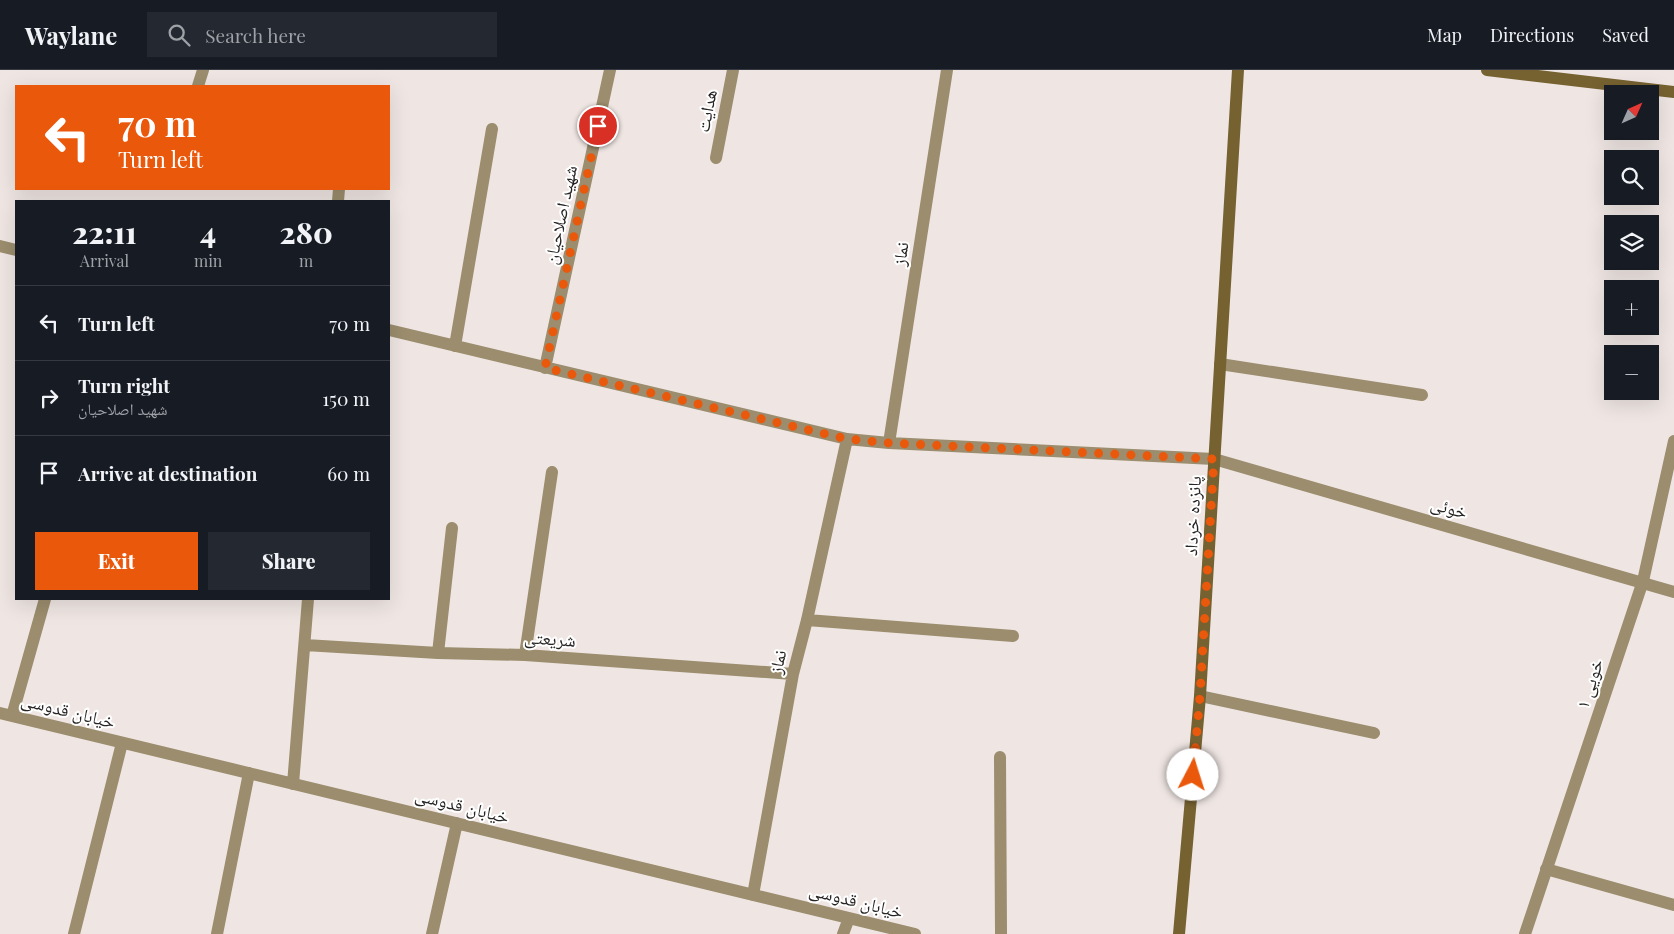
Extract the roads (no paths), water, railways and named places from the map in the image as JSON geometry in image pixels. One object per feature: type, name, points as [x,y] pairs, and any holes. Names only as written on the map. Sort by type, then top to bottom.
[{"type":"main road","name":"پانزده خرداد","points":[[1179,934],[1200,696],[1238,70]]},
{"type":"main road","points":[[1487,70],[1674,92]]},
{"type":"street","points":[[198,85],[202,70]]},
{"type":"street","name":"شهید اصلاحیان","points":[[545,368],[610,70]]},
{"type":"street","name":"هدایت","points":[[716,158],[733,70]]},
{"type":"street","name":"نماز","points":[[889,443],[947,70]]},
{"type":"street","points":[[454,346],[492,129]]},
{"type":"street","points":[[0,246],[15,250]]},
{"type":"street","name":"خوئی","points":[[390,330],[847,439],[889,443],[1214,459],[1642,581],[1674,592]]},
{"type":"street","points":[[1220,364],[1422,394]]},
{"type":"street","name":"نماز","points":[[753,895],[793,674],[807,620],[847,439]]},
{"type":"street","name":"خویی ۱","points":[[1525,934],[1642,581],[1674,441]]},
{"type":"street","points":[[525,655],[552,472]]},
{"type":"street","points":[[438,654],[452,528]]},
{"type":"street","points":[[6,714],[45,600]]},
{"type":"street","points":[[293,784],[308,600]]},
{"type":"street","points":[[807,620],[1013,636]]},
{"type":"street","name":"شریعتی","points":[[304,645],[438,654],[525,655],[793,674]]},
{"type":"street","points":[[1200,696],[1374,733]]},
{"type":"street","name":"خیابان قدوسی","points":[[6,714],[915,934]]},
{"type":"street","points":[[74,934],[122,742]]},
{"type":"street","points":[[1000,757],[1001,934]]},
{"type":"street","points":[[217,934],[249,773]]},
{"type":"street","points":[[432,934],[457,823]]},
{"type":"street","points":[[1546,869],[1674,905]]},
{"type":"street","points":[[843,934],[849,918]]}]
